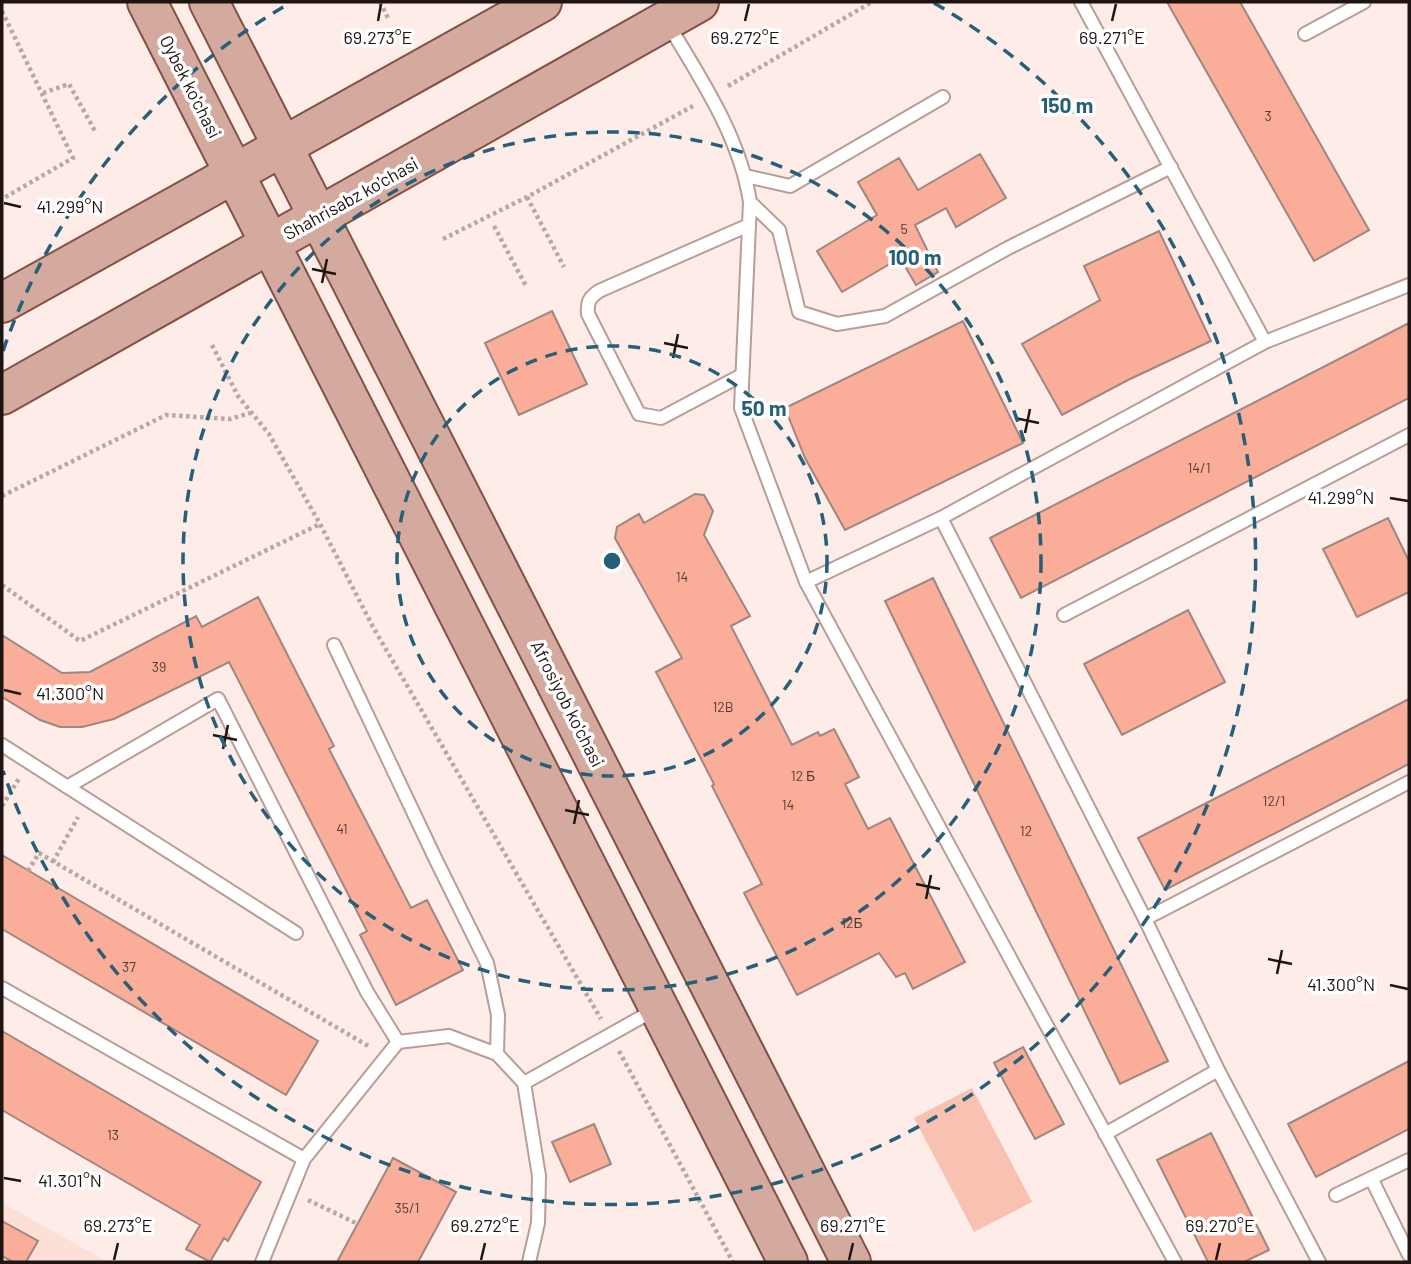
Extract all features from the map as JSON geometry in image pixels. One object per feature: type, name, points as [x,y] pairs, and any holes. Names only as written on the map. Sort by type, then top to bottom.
[{"type":"main road","name":"Oybek ko'chasi","points":[[147,2],[234,173]]},
{"type":"main road","points":[[209,2],[282,146]]},
{"type":"main road","points":[[2,303],[542,2]]},
{"type":"main road","name":"Shahrisabz ko'chasi","points":[[2,395],[699,2]]},
{"type":"main road","name":"Afrosiyob ko'chasi","points":[[282,146],[851,1262]]},
{"type":"main road","points":[[234,173],[789,1262]]},
{"type":"lane","points":[[1081,2],[1265,342]]},
{"type":"lane","points":[[1305,34],[1364,2]]},
{"type":"lane","points":[[666,21],[711,96],[746,176],[750,202],[741,408],[806,582],[1175,1262]]},
{"type":"lane","points":[[746,176],[790,186],[943,97]]},
{"type":"lane","points":[[750,202],[779,230],[799,312],[837,324],[885,316],[1007,248],[1171,167]]},
{"type":"lane","points":[[743,375],[661,418],[639,414],[588,314],[587,304],[590,297],[599,290],[749,225]]},
{"type":"lane","points":[[806,582],[941,518],[1265,342],[1409,285]]},
{"type":"lane","points":[[1064,615],[1409,435]]},
{"type":"lane","points":[[941,518],[1145,919],[1218,1070],[1320,1262]]},
{"type":"lane","points":[[334,645],[487,963],[498,1015],[497,1054]]},
{"type":"lane","points":[[67,787],[218,699],[367,992],[398,1042]]},
{"type":"lane","points":[[2,745],[296,933]]},
{"type":"lane","points":[[1145,919],[1409,782]]},
{"type":"lane","points":[[2,988],[304,1160]]},
{"type":"lane","points":[[523,1083],[659,1007]]},
{"type":"lane","points":[[262,1262],[304,1160],[398,1042],[449,1036],[497,1054],[523,1083],[539,1176],[538,1223],[529,1262]]},
{"type":"lane","points":[[1105,1134],[1218,1070]]},
{"type":"lane","points":[[1336,1195],[1409,1160]]},
{"type":"lane","points":[[1372,1180],[1409,1255]]},
{"type":"path","points":[[380,2],[389,20]]},
{"type":"path","points":[[443,239],[527,197],[711,96],[872,2]]},
{"type":"path","points":[[2,11],[73,158],[2,199]]},
{"type":"path","points":[[43,93],[69,84],[95,131]]},
{"type":"path","points":[[527,197],[564,267]]},
{"type":"path","points":[[495,226],[526,286]]},
{"type":"path","points":[[212,345],[238,396],[269,434],[320,524],[373,627],[611,1036],[733,1262]]},
{"type":"path","points":[[2,496],[166,415],[230,419],[250,413]]},
{"type":"path","points":[[2,585],[80,641],[320,524]]},
{"type":"path","points":[[2,806],[29,762]]},
{"type":"path","points":[[53,862],[87,801]]},
{"type":"path","points":[[28,871],[38,853],[386,1057]]},
{"type":"path","points":[[293,1192],[358,1224]]},
{"type":"shaded area","points":[[972,1088],[1032,1202],[974,1232],[914,1118]]},
{"type":"shaded area","points":[[2,1203],[108,1262],[2,1262]]},
{"type":"building","points":[[1167,2],[1240,2],[1369,230],[1314,261]]},
{"type":"building","points":[[980,154],[1006,198],[956,227],[946,208],[915,225],[938,272],[916,285],[900,258],[842,292],[817,251],[877,215],[858,182],[899,158],[918,190]]},
{"type":"building","points":[[1159,231],[1211,341],[1062,415],[1022,344],[1100,300],[1084,266]]},
{"type":"building","points":[[552,311],[587,384],[519,415],[485,343]]},
{"type":"building","points":[[963,321],[1023,443],[845,530],[805,458],[785,408]]},
{"type":"building","points":[[1409,323],[1409,398],[1021,598],[990,538]]},
{"type":"building","points":[[695,494],[704,495],[713,511],[704,535],[750,616],[731,626],[792,745],[818,732],[820,736],[834,729],[859,777],[845,784],[868,829],[890,818],[965,962],[913,989],[905,973],[896,977],[879,953],[797,995],[744,893],[762,884],[656,672],[682,658],[615,538],[617,527],[639,514],[644,523]]},
{"type":"building","points":[[1388,518],[1409,561],[1409,592],[1357,617],[1323,549]]},
{"type":"building","points":[[933,578],[1168,1061],[1120,1084],[885,601]]},
{"type":"building","points":[[258,597],[334,746],[329,749],[411,908],[427,900],[463,970],[396,1005],[360,935],[367,931],[229,662],[114,719],[82,727],[60,727],[40,720],[2,697],[2,635],[62,673],[90,672],[196,616],[202,627]]},
{"type":"building","points":[[1188,610],[1225,682],[1122,735],[1084,664]]},
{"type":"building","points":[[1409,699],[1409,764],[1165,890],[1138,838]]},
{"type":"building","points":[[2,855],[318,1041],[286,1095],[2,929]]},
{"type":"building","points":[[2,1031],[261,1182],[228,1241],[224,1238],[210,1262],[186,1249],[200,1225],[2,1110]]},
{"type":"building","points":[[1023,1047],[1064,1124],[1035,1139],[994,1063]]},
{"type":"building","points":[[1409,1061],[1409,1129],[1316,1177],[1288,1124]]},
{"type":"building","points":[[594,1124],[611,1164],[570,1182],[552,1142]]},
{"type":"building","points":[[1211,1133],[1269,1250],[1244,1262],[1208,1262],[1157,1160]]},
{"type":"building","points":[[393,1158],[456,1192],[418,1262],[337,1262]]},
{"type":"building","points":[[2,1221],[38,1241],[26,1262],[13,1262],[2,1256]]}]
